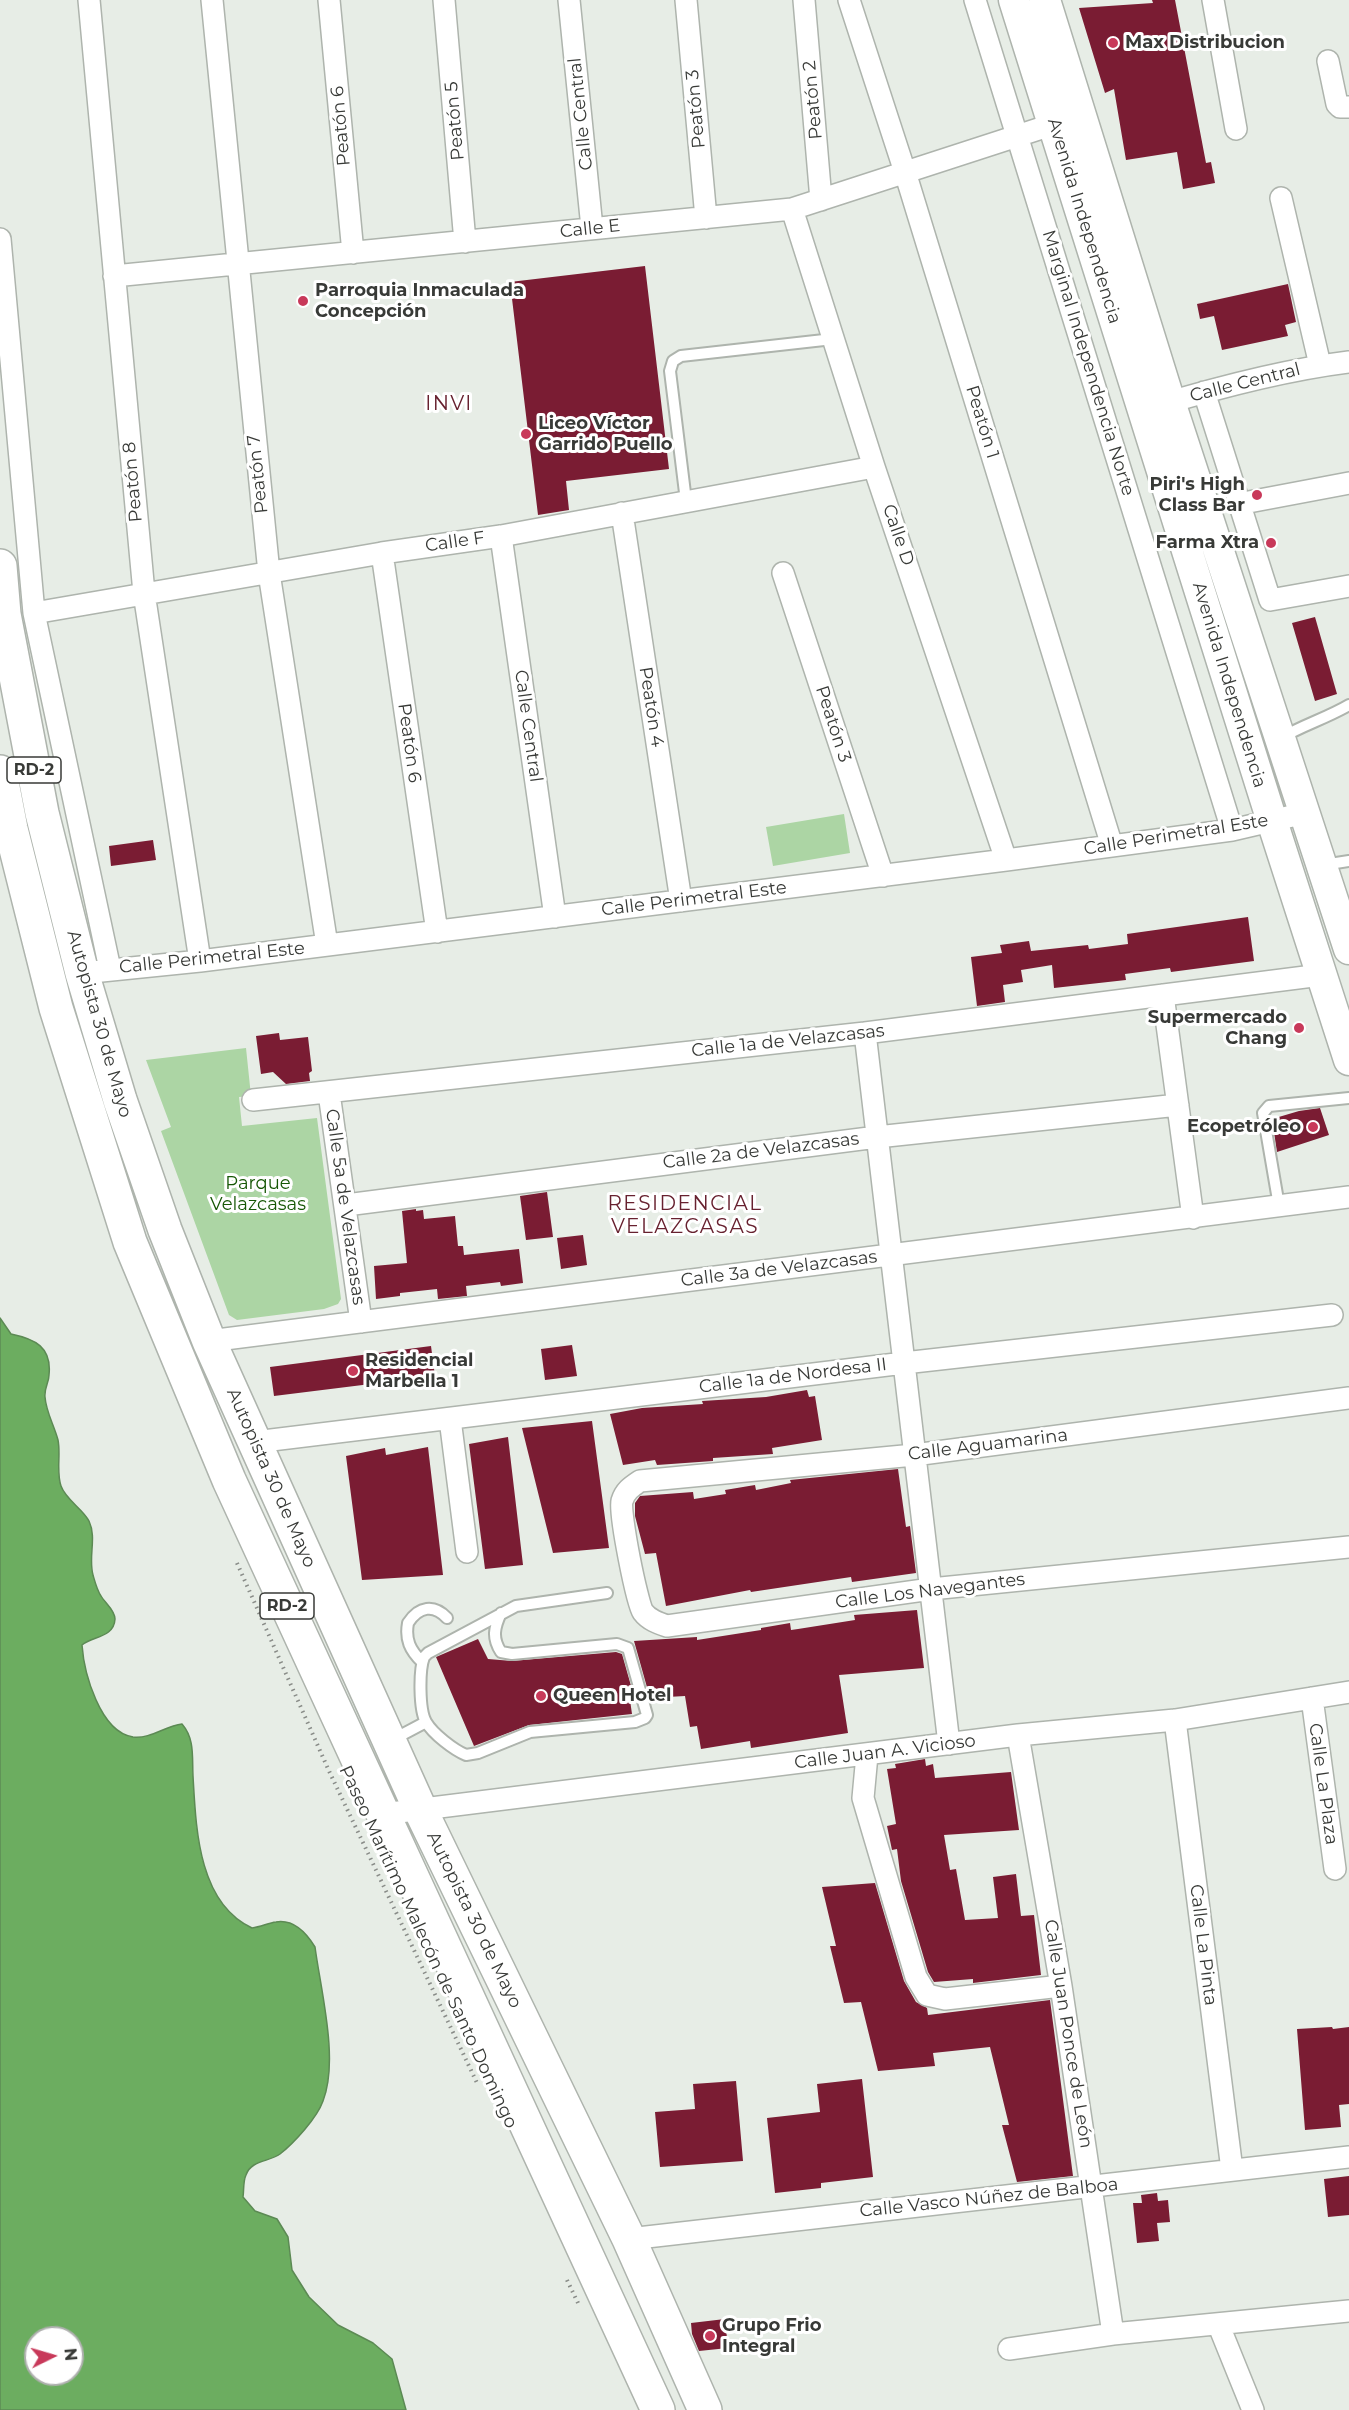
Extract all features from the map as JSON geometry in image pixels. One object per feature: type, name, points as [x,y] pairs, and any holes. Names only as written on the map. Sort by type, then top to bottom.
[{"type":"highway","name":"Autopista 30 de Mayo","points":[[0,566],[4,614],[42,813],[96,971],[120,1100],[165,1230],[209,1341],[420,1809],[629,2239],[705,2410]]},
{"type":"highway","name":"Autopista 30 de Mayo","points":[[0,772],[11,829],[56,1008],[130,1242],[229,1480],[658,2410]]},
{"type":"main road","name":"Avenida Independencia","points":[[1014,0],[1054,124],[1156,406],[1281,738],[1305,813],[1335,863],[1349,949]]},
{"type":"main road","name":"Avenida Independencia","points":[[1045,0],[1272,821],[1349,1060]]},
{"type":"street","name":"Peatón 8","points":[[89,0],[144,593],[200,961]]},
{"type":"street","name":"Peatón 7","points":[[212,0],[236,264],[269,573],[327,945]]},
{"type":"street","name":"Peatón 6","points":[[329,0],[353,253]]},
{"type":"street","name":"Peatón 5","points":[[444,0],[465,242]]},
{"type":"street","name":"Calle Central","points":[[569,0],[592,228]]},
{"type":"street","name":"Peatón 3","points":[[686,0],[706,218]]},
{"type":"street","name":"Peatón 2","points":[[804,0],[821,200]]},
{"type":"street","name":"Peatón 1","points":[[849,0],[905,172],[1112,846]]},
{"type":"street","name":"Marginal Independencia Norte","points":[[975,0],[1232,830]]},
{"type":"street","points":[[1213,0],[1236,129]]},
{"type":"street","points":[[1328,61],[1337,104],[1340,107],[1349,107]]},
{"type":"street","name":"Calle E","points":[[114,276],[792,209],[1054,124]]},
{"type":"street","points":[[1281,198],[1320,365]]},
{"type":"street","name":"Calle D","points":[[792,209],[874,466],[1006,860]]},
{"type":"street","points":[[0,239],[34,613],[96,971]]},
{"type":"street","name":"Calle Central","points":[[1156,406],[1204,392],[1320,365],[1349,362]]},
{"type":"street","points":[[1204,392],[1270,600],[1349,586]]},
{"type":"street","name":"Calle F","points":[[34,613],[382,553],[501,536],[874,466]]},
{"type":"street","points":[[1238,504],[1349,483]]},
{"type":"street","name":"Peatón 4","points":[[622,513],[681,901]]},
{"type":"street","name":"Calle Central","points":[[501,536],[555,917]]},
{"type":"street","name":"Peatón 6","points":[[382,553],[437,932]]},
{"type":"street","name":"Peatón 3","points":[[783,573],[883,876]]},
{"type":"street","name":"Calle Perimetral Este","points":[[96,971],[200,961],[1006,860],[1232,830],[1305,813]]},
{"type":"street","name":"Calle 1a de Velazcasas","points":[[254,1100],[865,1033],[1321,975]]},
{"type":"street","points":[[1162,995],[1193,1218]]},
{"type":"street","points":[[865,1033],[949,1744]]},
{"type":"street","name":"Calle 5a de Velazcasas","points":[[329,1093],[361,1322]]},
{"type":"street","name":"Calle 2a de Velazcasas","points":[[346,1205],[877,1137],[1178,1105]]},
{"type":"street","name":"Calle 3a de Velazcasas","points":[[209,1341],[1349,1197]]},
{"type":"street","name":"Calle 1a de Nordesa II","points":[[255,1442],[903,1363],[1332,1315]]},
{"type":"street","name":"Calle Aguamarina","points":[[628,1488],[640,1481],[914,1455],[1349,1398]]},
{"type":"street","points":[[450,1419],[467,1552]]},
{"type":"street","name":"Calle Los Navegantes","points":[[628,1488],[622,1502],[621,1518],[642,1610],[655,1622],[667,1626],[931,1589],[1349,1547]]},
{"type":"street","name":"Calle Juan A. Vicioso","points":[[383,1814],[1018,1735],[1175,1720],[1349,1692]]},
{"type":"street","name":"Calle La Plaza","points":[[1312,1698],[1335,1869]]},
{"type":"street","name":"Calle La Pinta","points":[[1175,1720],[1232,2170]]},
{"type":"street","name":"Calle Juan Ponce de León","points":[[1018,1735],[1062,1986],[1113,2334]]},
{"type":"street","points":[[867,1755],[863,1798],[916,1977],[927,1995],[945,1999],[1062,1986]]},
{"type":"street","name":"Calle Vasco Núñez de Balboa","points":[[629,2239],[1349,2157]]},
{"type":"street","points":[[1009,2349],[1113,2334],[1349,2311]]},
{"type":"street","points":[[1219,2325],[1253,2410]]},
{"type":"lane","points":[[686,501],[670,371],[673,362],[681,356],[833,339]]},
{"type":"lane","points":[[1281,738],[1349,705]]},
{"type":"lane","points":[[1279,1206],[1263,1113],[1265,1109],[1349,1098]]},
{"type":"lane","points":[[501,1613],[494,1634],[501,1652],[512,1654],[616,1644],[628,1648],[647,1711],[645,1718],[635,1722],[530,1732],[478,1753],[466,1755],[426,1722],[421,1695],[422,1662],[428,1653],[501,1613],[516,1606],[607,1593]]},
{"type":"lane","points":[[422,1662],[413,1653],[408,1643],[408,1623],[422,1609],[432,1607],[447,1618]]},
{"type":"lane","points":[[390,1741],[426,1722]]},
{"type":"path","name":"Paseo Marítimo Malecón de Santo Domingo","points":[[235,1558],[329,1771],[479,2088]]},
{"type":"path","points":[[566,2276],[580,2308]]},
{"type":"green space","points":[[844,814],[850,853],[773,866],[766,827]]},
{"type":"green space","name":"Parque Velazcasas","points":[[246,1048],[251,1096],[239,1097],[242,1126],[317,1118],[341,1299],[338,1304],[324,1309],[237,1320],[229,1315],[161,1131],[171,1127],[146,1060]]},
{"type":"shaded area","points":[[0,1318],[11,1334],[34,1342],[45,1351],[48,1357],[49,1375],[45,1397],[58,1440],[61,1486],[66,1496],[89,1521],[92,1534],[91,1561],[96,1586],[115,1616],[111,1630],[82,1645],[86,1670],[96,1700],[111,1724],[121,1733],[133,1737],[146,1736],[182,1724],[189,1736],[192,1748],[196,1818],[203,1862],[210,1883],[220,1901],[234,1916],[252,1928],[276,1922],[294,1925],[308,1937],[315,1947],[329,2046],[329,2066],[323,2101],[310,2122],[286,2149],[276,2157],[256,2164],[248,2170],[244,2180],[243,2197],[255,2211],[277,2219],[288,2237],[292,2270],[309,2297],[338,2325],[373,2343],[392,2359],[406,2410],[0,2410]]},
{"type":"building","points":[[1152,0],[1175,0],[1206,163],[1211,162],[1215,183],[1183,189],[1177,152],[1126,160],[1114,89],[1105,93],[1079,8],[1153,3]]},
{"type":"building","points":[[645,266],[669,469],[566,481],[569,510],[538,515],[510,282]]},
{"type":"building","points":[[1288,284],[1296,322],[1285,325],[1288,336],[1222,350],[1214,316],[1200,319],[1197,304]]},
{"type":"building","points":[[1315,617],[1337,694],[1315,701],[1292,623]]},
{"type":"building","points":[[153,840],[156,860],[111,866],[109,846]]},
{"type":"building","points":[[1248,917],[1254,961],[1171,972],[1170,968],[1125,974],[1126,980],[1054,988],[1052,965],[1021,970],[1023,982],[1003,985],[1005,1002],[977,1006],[971,957],[1002,953],[1000,945],[1029,941],[1031,951],[1088,945],[1089,949],[1128,944],[1127,934]]},
{"type":"building","points":[[279,1033],[280,1040],[308,1037],[312,1071],[309,1073],[310,1081],[286,1084],[273,1072],[261,1074],[256,1036]]},
{"type":"building","points":[[1320,1108],[1329,1135],[1277,1152],[1272,1119]]},
{"type":"building","points":[[547,1192],[553,1237],[526,1240],[520,1196]]},
{"type":"building","points":[[416,1209],[416,1211],[423,1210],[424,1219],[455,1216],[458,1246],[463,1246],[464,1255],[519,1249],[523,1283],[501,1286],[500,1282],[466,1286],[467,1296],[438,1299],[437,1289],[400,1293],[400,1296],[376,1299],[374,1266],[407,1263],[402,1211]]},
{"type":"building","points":[[583,1235],[587,1265],[561,1269],[557,1238]]},
{"type":"building","points":[[572,1345],[577,1376],[545,1380],[541,1349]]},
{"type":"building","name":"Residencial Marbella 1","points":[[431,1346],[435,1376],[274,1396],[270,1367]]},
{"type":"building","points":[[807,1390],[809,1397],[815,1396],[822,1440],[772,1448],[773,1454],[657,1465],[655,1460],[623,1465],[610,1414],[642,1408],[703,1404],[702,1401],[766,1397]]},
{"type":"building","points":[[592,1421],[609,1548],[553,1553],[522,1428]]},
{"type":"building","points":[[508,1437],[523,1565],[485,1569],[469,1444]]},
{"type":"building","points":[[428,1447],[443,1575],[362,1580],[346,1456],[385,1448],[386,1455]]},
{"type":"building","points":[[898,1469],[906,1527],[910,1526],[916,1573],[852,1582],[851,1577],[751,1592],[750,1590],[666,1606],[656,1553],[645,1554],[635,1516],[635,1503],[640,1496],[693,1492],[694,1499],[726,1494],[725,1490],[755,1485],[756,1490],[791,1483],[790,1480]]},
{"type":"building","points":[[917,1610],[924,1668],[839,1675],[848,1733],[751,1748],[750,1741],[701,1749],[697,1726],[690,1727],[685,1696],[650,1698],[634,1641],[697,1637],[697,1640],[790,1623],[791,1630],[855,1620],[854,1615]]},
{"type":"building","name":"Queen Hotel","points":[[478,1639],[488,1659],[512,1661],[616,1652],[622,1654],[635,1700],[630,1700],[632,1714],[529,1725],[474,1746],[436,1657]]},
{"type":"building","points":[[925,1759],[926,1766],[933,1764],[935,1778],[1011,1772],[1019,1830],[944,1835],[950,1870],[956,1869],[965,1920],[998,1918],[993,1877],[1016,1874],[1021,1916],[1034,1915],[1041,1975],[973,1983],[973,1979],[934,1982],[928,1972],[901,1881],[897,1849],[892,1850],[887,1826],[896,1824],[887,1769],[896,1768],[895,1764]]},
{"type":"building","points":[[875,1883],[904,1981],[916,2002],[927,2008],[928,2015],[1050,2000],[1073,2176],[1017,2182],[1002,2125],[1009,2125],[990,2047],[933,2053],[935,2066],[878,2071],[861,2002],[844,2003],[830,1946],[836,1946],[822,1887]]},
{"type":"building","points":[[1332,2027],[1333,2029],[1349,2027],[1349,2104],[1339,2105],[1341,2127],[1305,2130],[1297,2029]]},
{"type":"building","points":[[862,2079],[873,2177],[821,2183],[821,2188],[775,2193],[767,2118],[820,2112],[817,2084]]},
{"type":"building","points":[[736,2081],[743,2161],[660,2167],[655,2112],[695,2109],[693,2084]]},
{"type":"building","points":[[1349,2176],[1349,2215],[1328,2217],[1324,2179]]},
{"type":"building","points":[[1157,2193],[1158,2201],[1168,2200],[1170,2222],[1157,2223],[1159,2241],[1137,2243],[1133,2203],[1142,2203],[1141,2195]]},
{"type":"building","name":"Grupo Frio Integral","points":[[725,2319],[728,2348],[699,2351],[692,2334],[691,2323]]},
{"type":"place","name":"Max Distribucion","points":[[1113,43]]},
{"type":"place","name":"Parroquia Inmaculada Concepción","points":[[303,301]]},
{"type":"place","name":"Liceo Víctor Garrido Puello","points":[[526,434]]},
{"type":"place","name":"Piri's High Class Bar","points":[[1257,495]]},
{"type":"place","name":"Farma Xtra","points":[[1271,543]]},
{"type":"place","name":"Supermercado Chang","points":[[1299,1028]]},
{"type":"place","name":"Ecopetróleo","points":[[1313,1127]]},
{"type":"place","name":"Residencial Marbella 1","points":[[353,1371]]},
{"type":"place","name":"Queen Hotel","points":[[541,1696]]},
{"type":"place","name":"Grupo Frio Integral","points":[[710,2336]]},
{"type":"district","name":"INVI","points":[[449,404]]},
{"type":"district","name":"RESIDENCIAL VELAZCASAS","points":[[685,1216]]}]
